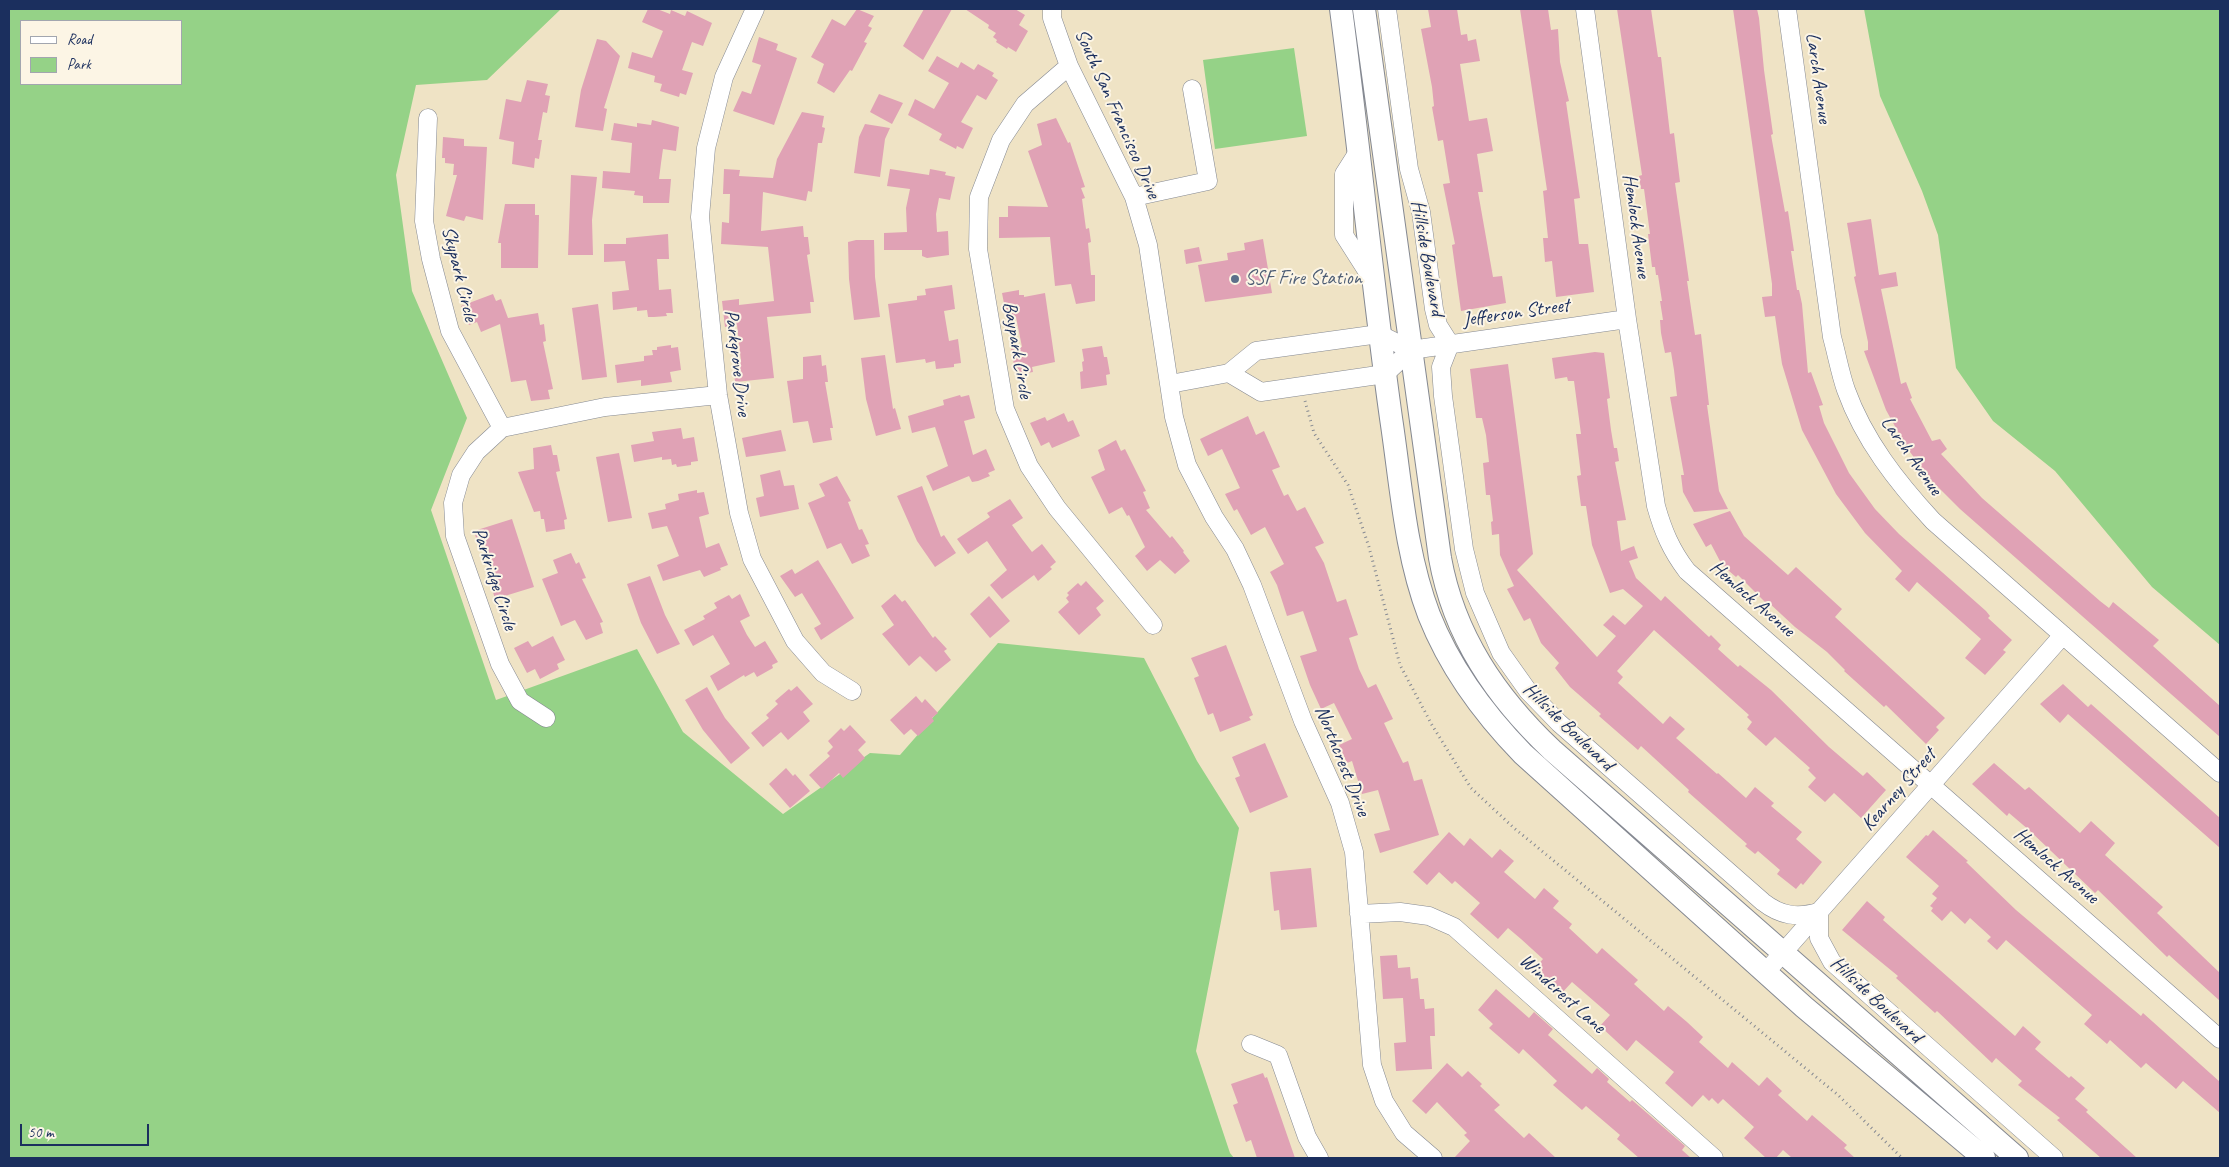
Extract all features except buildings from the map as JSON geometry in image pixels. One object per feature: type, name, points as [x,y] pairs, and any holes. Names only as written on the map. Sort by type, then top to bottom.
[{"type":"main road","points":[[1341,9],[1379,334],[1413,562],[1423,598],[1437,633],[1464,682],[1486,713],[1523,754],[1765,973],[1984,1158]]},
{"type":"main road","name":"Hillside Boulevard","points":[[1364,9],[1443,577],[1455,613],[1479,664],[1500,694],[1539,738],[2018,1158]]},
{"type":"street","name":"Parkgrove Drive","points":[[755,9],[724,77],[706,148],[700,207],[718,395],[739,513],[752,559],[795,641],[822,674],[852,691]]},
{"type":"street","name":"South San Francisco Drive","points":[[1052,9],[1052,18],[1069,66],[1134,197],[1148,245],[1170,384]]},
{"type":"street","name":"Hillside Boulevard","points":[[1387,9],[1409,169],[1421,212],[1434,309],[1438,325],[1450,344],[1442,368],[1443,396],[1464,549],[1482,612],[1494,639],[1513,672],[1559,723],[1763,902],[1786,915],[1803,916],[1819,912],[1819,938],[1832,962],[2054,1158]]},
{"type":"street","name":"Hemlock Avenue","points":[[1585,9],[1627,319],[1656,506],[1672,552],[1687,571],[1932,784],[2220,1039]]},
{"type":"street","name":"Larch Avenue","points":[[1787,9],[1832,338],[1846,390],[1868,438],[1910,496],[1933,521],[2220,772]]},
{"type":"street","name":"Baypark Circle","points":[[1069,66],[1025,104],[1001,140],[979,197],[978,249],[1005,409],[1029,466],[1057,508],[1153,625]]},
{"type":"street","points":[[1134,197],[1208,181],[1192,88]]},
{"type":"street","name":"Skypark Circle","points":[[428,118],[424,221],[431,259],[450,330],[502,428]]},
{"type":"street","name":"Jefferson Street","points":[[1411,350],[1627,319]]},
{"type":"street","points":[[1170,384],[1229,374],[1256,351],[1379,334],[1411,350],[1385,374],[1261,392],[1229,374]]},
{"type":"street","name":"Northcrest Drive","points":[[1170,384],[1179,440],[1187,465],[1214,517],[1235,549],[1252,585],[1303,721],[1340,803],[1354,852],[1372,1065],[1384,1101],[1404,1133],[1433,1158]]},
{"type":"street","points":[[502,428],[605,408],[718,395]]},
{"type":"street","name":"Parkridge Circle","points":[[502,428],[476,452],[461,475],[453,503],[455,536],[500,664],[520,701],[546,718]]},
{"type":"street","name":"Kearney Street","points":[[1765,973],[2064,635]]},
{"type":"street","name":"Windcrest Lane","points":[[1359,914],[1400,912],[1429,916],[1454,927],[1714,1158]]},
{"type":"street","points":[[1251,1044],[1278,1055],[1307,1137],[1320,1158]]},
{"type":"green space","points":[[9,9],[561,9],[487,80],[416,85],[396,175],[412,291],[467,418],[431,510],[496,700],[637,649],[683,732],[783,814],[870,753],[900,755],[998,643],[1144,658],[1197,761],[1239,828],[1196,1051],[1230,1153],[1234,1158],[9,1158]]},
{"type":"green space","points":[[1864,9],[2220,9],[2220,645],[2152,587],[2055,471],[1993,421],[1956,368],[1938,235],[1922,191],[1880,96]]},
{"type":"green space","points":[[1294,48],[1307,136],[1215,149],[1203,60]]},
{"type":"place","name":"SSF Fire Station","points":[[1235,279]]}]
